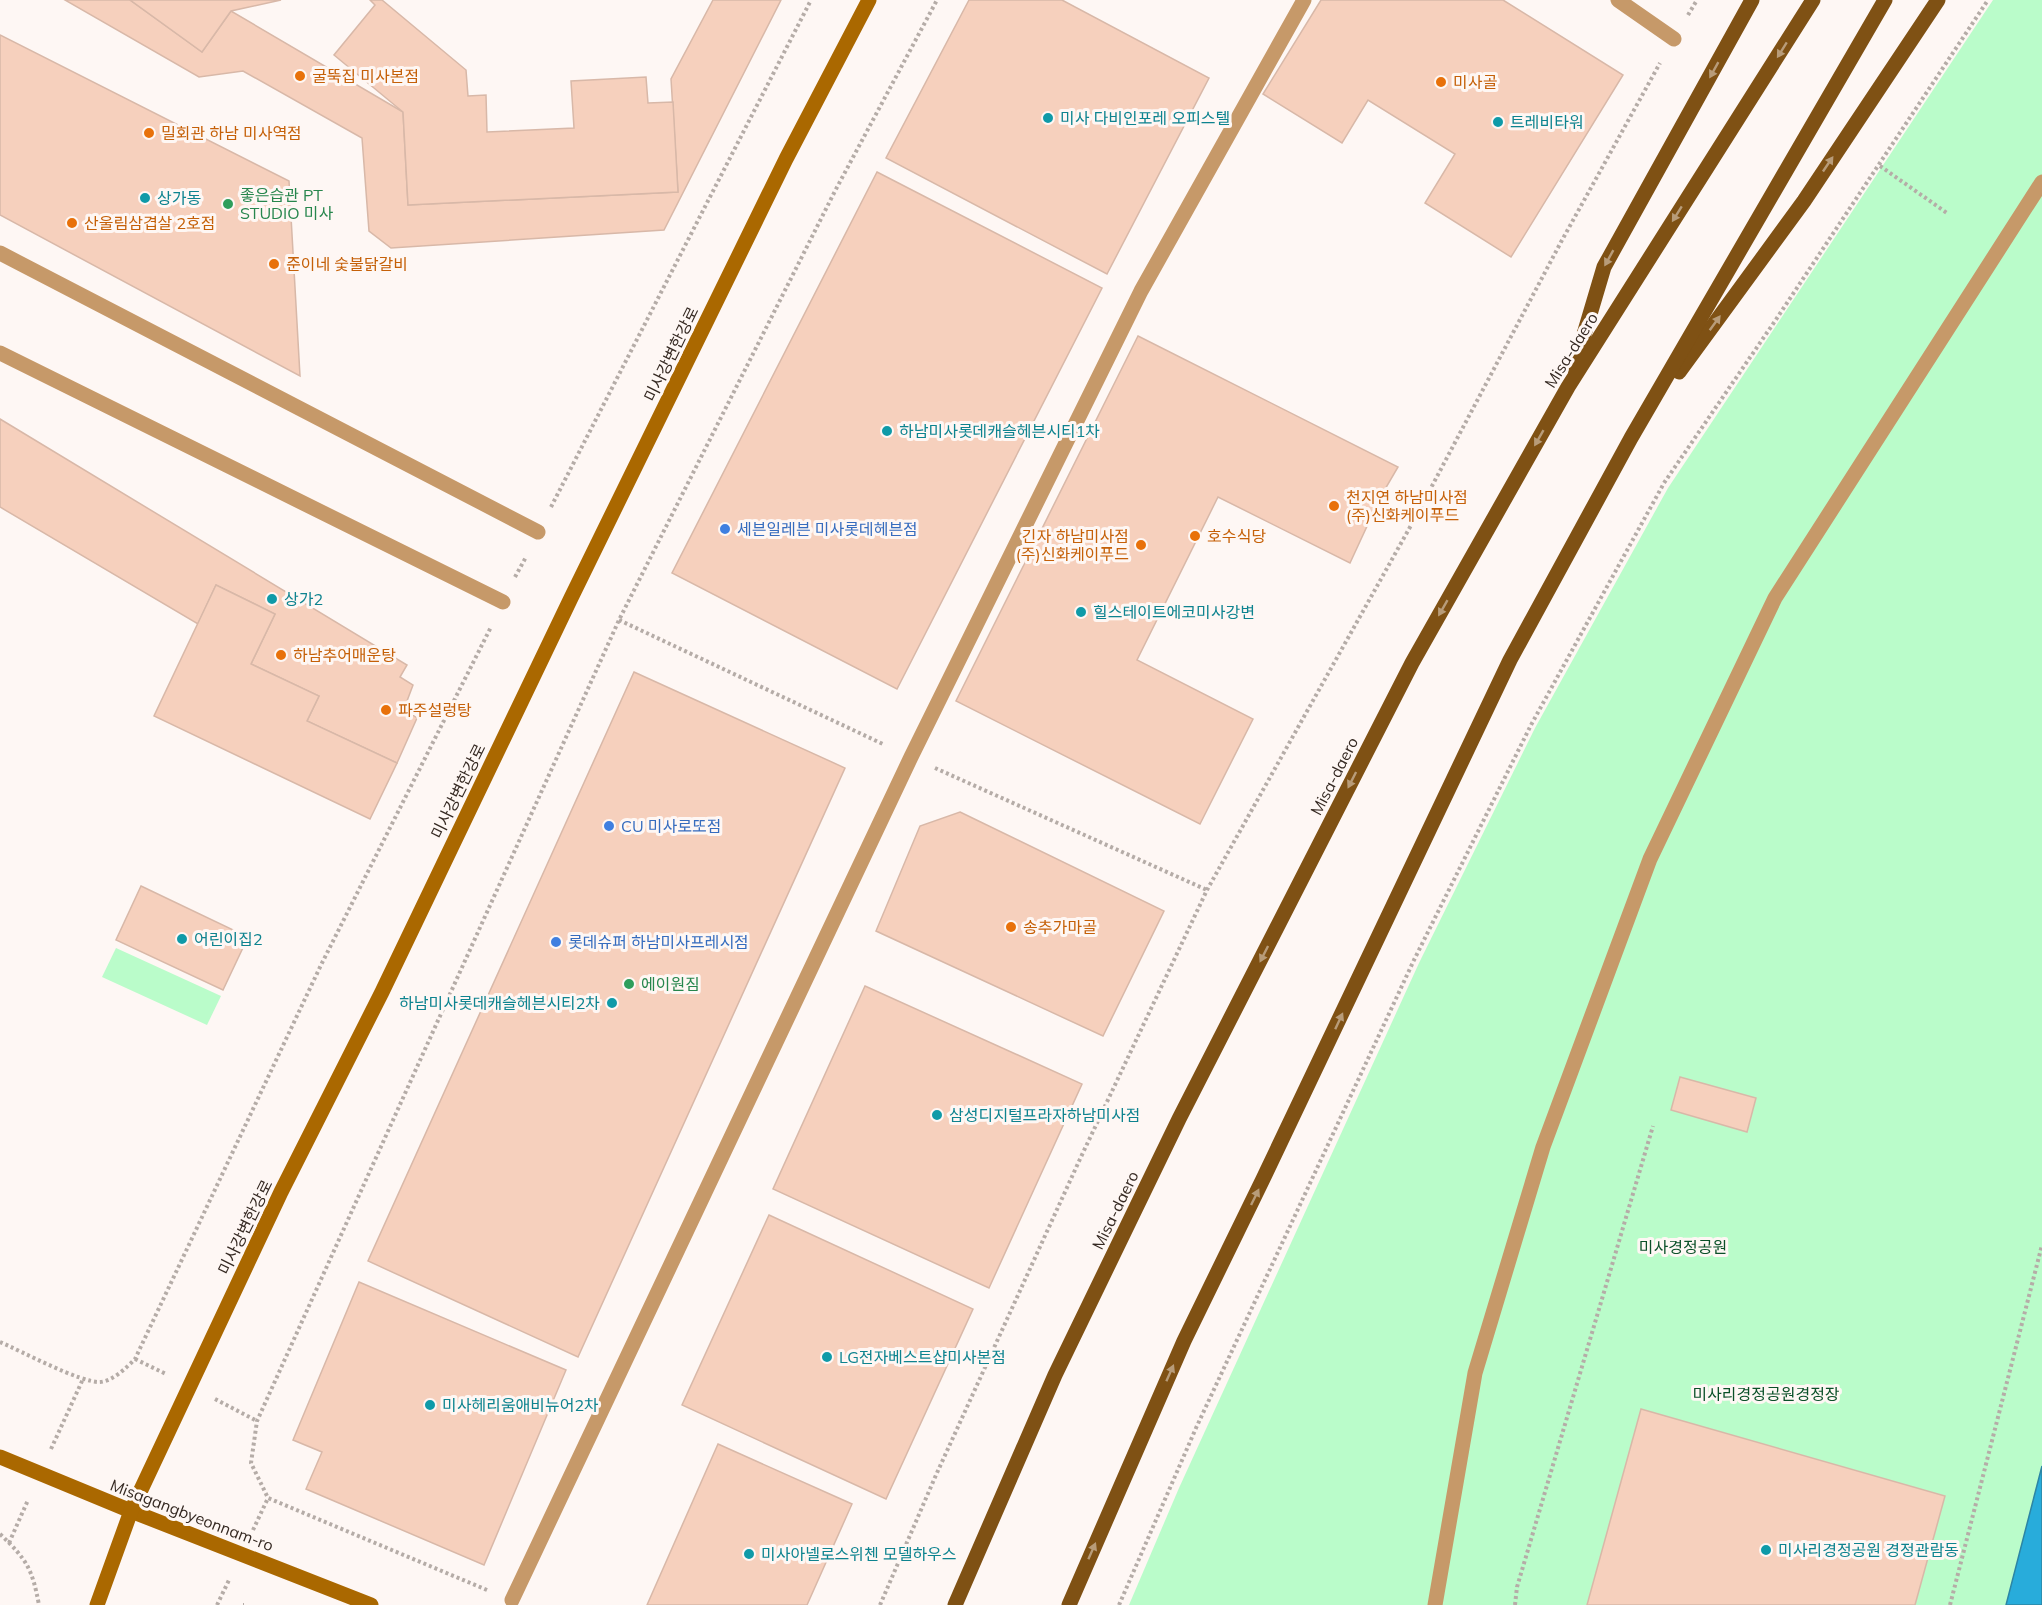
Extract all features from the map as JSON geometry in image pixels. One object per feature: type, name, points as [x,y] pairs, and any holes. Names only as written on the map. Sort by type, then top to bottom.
[{"type":"main road","points":[[1568,387],[1604,267],[1752,0]]},
{"type":"main road","name":"Misa-daero","points":[[955,1605],[1055,1375],[1179,1119],[1412,663],[1568,387],[1813,0]]},
{"type":"main road","points":[[1069,1605],[1184,1341],[1510,660],[1631,438],[1885,0]]},
{"type":"main road","points":[[1631,438],[1804,201],[1938,0]]},
{"type":"street","name":"미사강변한강로","points":[[97,1605],[131,1511],[281,1192],[382,992],[780,170],[869,0]]},
{"type":"street","points":[[512,1600],[911,757],[1136,302],[1304,0]]},
{"type":"street","points":[[1618,0],[1674,39]]},
{"type":"street","points":[[1435,1605],[1475,1373],[1542,1147],[1650,859],[1775,598],[2042,182]]},
{"type":"street","points":[[0,254],[538,532]]},
{"type":"street","points":[[0,353],[503,602]]},
{"type":"street","name":"Misagangbyeonnam-ro","points":[[0,1457],[371,1605]]},
{"type":"path","points":[[0,1342],[83,1379],[101,1382],[120,1373],[135,1359],[321,965],[538,532],[811,0]]},
{"type":"path","points":[[512,1600],[268,1498],[251,1463],[257,1421],[619,620],[835,191],[937,0]]},
{"type":"path","points":[[880,1605],[936,1475],[1080,1159],[1207,890],[1414,520],[1561,242],[1697,0]]},
{"type":"path","points":[[1119,1605],[1196,1428],[1414,960],[1531,725],[1664,483],[1988,0]]},
{"type":"path","points":[[1879,165],[1880,168],[1947,213]]},
{"type":"path","points":[[1515,1605],[1517,1587],[1653,1126]]},
{"type":"path","points":[[1950,1605],[2042,1245]]},
{"type":"path","points":[[0,1534],[20,1553],[30,1567],[39,1605]]},
{"type":"green space","name":"미사경정공원","points":[[1993,0],[2042,0],[2042,1605],[1129,1605],[1179,1488],[1419,963],[1535,728],[1668,488]]},
{"type":"green space","points":[[116,948],[221,996],[207,1025],[102,977]]},
{"type":"water","points":[[2042,1466],[2042,1605],[2006,1605]]},
{"type":"building","points":[[65,0],[130,0],[202,52],[231,11],[403,112],[408,205],[678,192],[671,79],[713,0],[781,0],[664,230],[391,248],[369,231],[362,138],[243,71],[199,77]]},
{"type":"building","points":[[130,0],[281,0],[231,11],[202,52]]},
{"type":"building","points":[[370,0],[382,0],[466,70],[468,96],[486,95],[487,132],[574,128],[571,81],[646,77],[648,103],[673,102],[678,192],[408,205],[403,112],[334,55],[375,5]]},
{"type":"building","name":"미사 다비인포레 오피스텔","points":[[969,0],[1062,0],[1209,78],[1107,274],[886,158]]},
{"type":"building","name":"트레비타워","points":[[1321,0],[1503,0],[1623,75],[1511,257],[1425,203],[1455,154],[1368,100],[1342,143],[1263,94]]},
{"type":"building","name":"상가동","points":[[0,35],[289,181],[300,376],[0,215]]},
{"type":"building","name":"하남미사롯데캐슬헤븐시티1차","points":[[877,172],[1102,288],[897,689],[672,573]]},
{"type":"building","name":"힐스테이트에코미사강변","points":[[1138,336],[1398,467],[1381,496],[1350,563],[1218,497],[1137,660],[1253,719],[1200,824],[956,701]]},
{"type":"building","name":"상가2","points":[[0,419],[407,665],[400,677],[413,685],[404,709],[417,718],[397,763],[307,721],[319,696],[251,664],[275,614],[216,585],[198,624],[0,507]]},
{"type":"building","points":[[216,585],[275,614],[251,664],[319,696],[307,721],[397,763],[370,819],[154,716]]},
{"type":"building","name":"하남미사롯데캐슬헤븐시티2차","points":[[634,672],[845,768],[578,1357],[368,1261]]},
{"type":"building","points":[[960,812],[1164,911],[1103,1036],[876,931],[920,826]]},
{"type":"building","name":"어린이집2","points":[[141,886],[248,937],[223,990],[116,940]]},
{"type":"building","name":"삼성디지털프라자하남미사점","points":[[865,986],[1082,1084],[989,1288],[773,1189]]},
{"type":"building","points":[[1680,1077],[1756,1098],[1747,1132],[1671,1110]]},
{"type":"building","name":"LG전자베스트샵미사본점","points":[[769,1215],[973,1309],[886,1499],[682,1405]]},
{"type":"building","name":"미사헤리움애비뉴어2차","points":[[359,1282],[566,1370],[484,1565],[306,1489],[322,1452],[293,1440]]},
{"type":"building","name":"미사리경정공원 경정관람동","points":[[1641,1409],[1945,1496],[1915,1605],[1587,1605]]},
{"type":"building","name":"미사아넬로스위첸 모델하우스","points":[[718,1444],[852,1504],[807,1605],[647,1605]]},
{"type":"place","name":"굴뚝집 미사본점","points":[[300,76]]},
{"type":"place","name":"미사골","points":[[1441,82]]},
{"type":"place","name":"미사 다비인포레 오피스텔","points":[[1048,118]]},
{"type":"place","name":"트레비타워","points":[[1498,122]]},
{"type":"place","name":"밀회관 하남 미사역점","points":[[149,133]]},
{"type":"place","name":"상가동","points":[[145,198]]},
{"type":"place","name":"좋은습관 PT STUDIO 미사","points":[[228,204]]},
{"type":"place","name":"산울림삼겹살 2호점","points":[[72,223]]},
{"type":"place","name":"준이네 숯불닭갈비","points":[[274,264]]},
{"type":"place","name":"하남미사롯데캐슬헤븐시티1차","points":[[887,431]]},
{"type":"place","name":"천지연 하남미사점 (주)신화케이푸드","points":[[1334,506]]},
{"type":"place","name":"세븐일레븐 미사롯데헤븐점","points":[[725,529]]},
{"type":"place","name":"호수식당","points":[[1195,536]]},
{"type":"place","name":"긴자 하남미사점 (주)신화케이푸드","points":[[1141,545]]},
{"type":"place","name":"상가2","points":[[272,599]]},
{"type":"place","name":"힐스테이트에코미사강변","points":[[1081,612]]},
{"type":"place","name":"하남추어매운탕","points":[[281,655]]},
{"type":"place","name":"파주설렁탕","points":[[386,710]]},
{"type":"place","name":"CU 미사로또점","points":[[609,826]]},
{"type":"place","name":"송추가마골","points":[[1011,927]]},
{"type":"place","name":"어린이집2","points":[[182,939]]},
{"type":"place","name":"롯데슈퍼 하남미사프레시점","points":[[556,942]]},
{"type":"place","name":"에이원짐","points":[[629,984]]},
{"type":"place","name":"하남미사롯데캐슬헤븐시티2차","points":[[612,1003]]},
{"type":"place","name":"삼성디지털프라자하남미사점","points":[[937,1115]]},
{"type":"place","name":"LG전자베스트샵미사본점","points":[[827,1357]]},
{"type":"place","name":"미사헤리움애비뉴어2차","points":[[430,1405]]},
{"type":"place","name":"미사리경정공원 경정관람동","points":[[1766,1550]]},
{"type":"place","name":"미사아넬로스위첸 모델하우스","points":[[749,1554]]},
{"type":"park label","name":"미사리경정공원경정장","points":[[1766,1394]]}]
